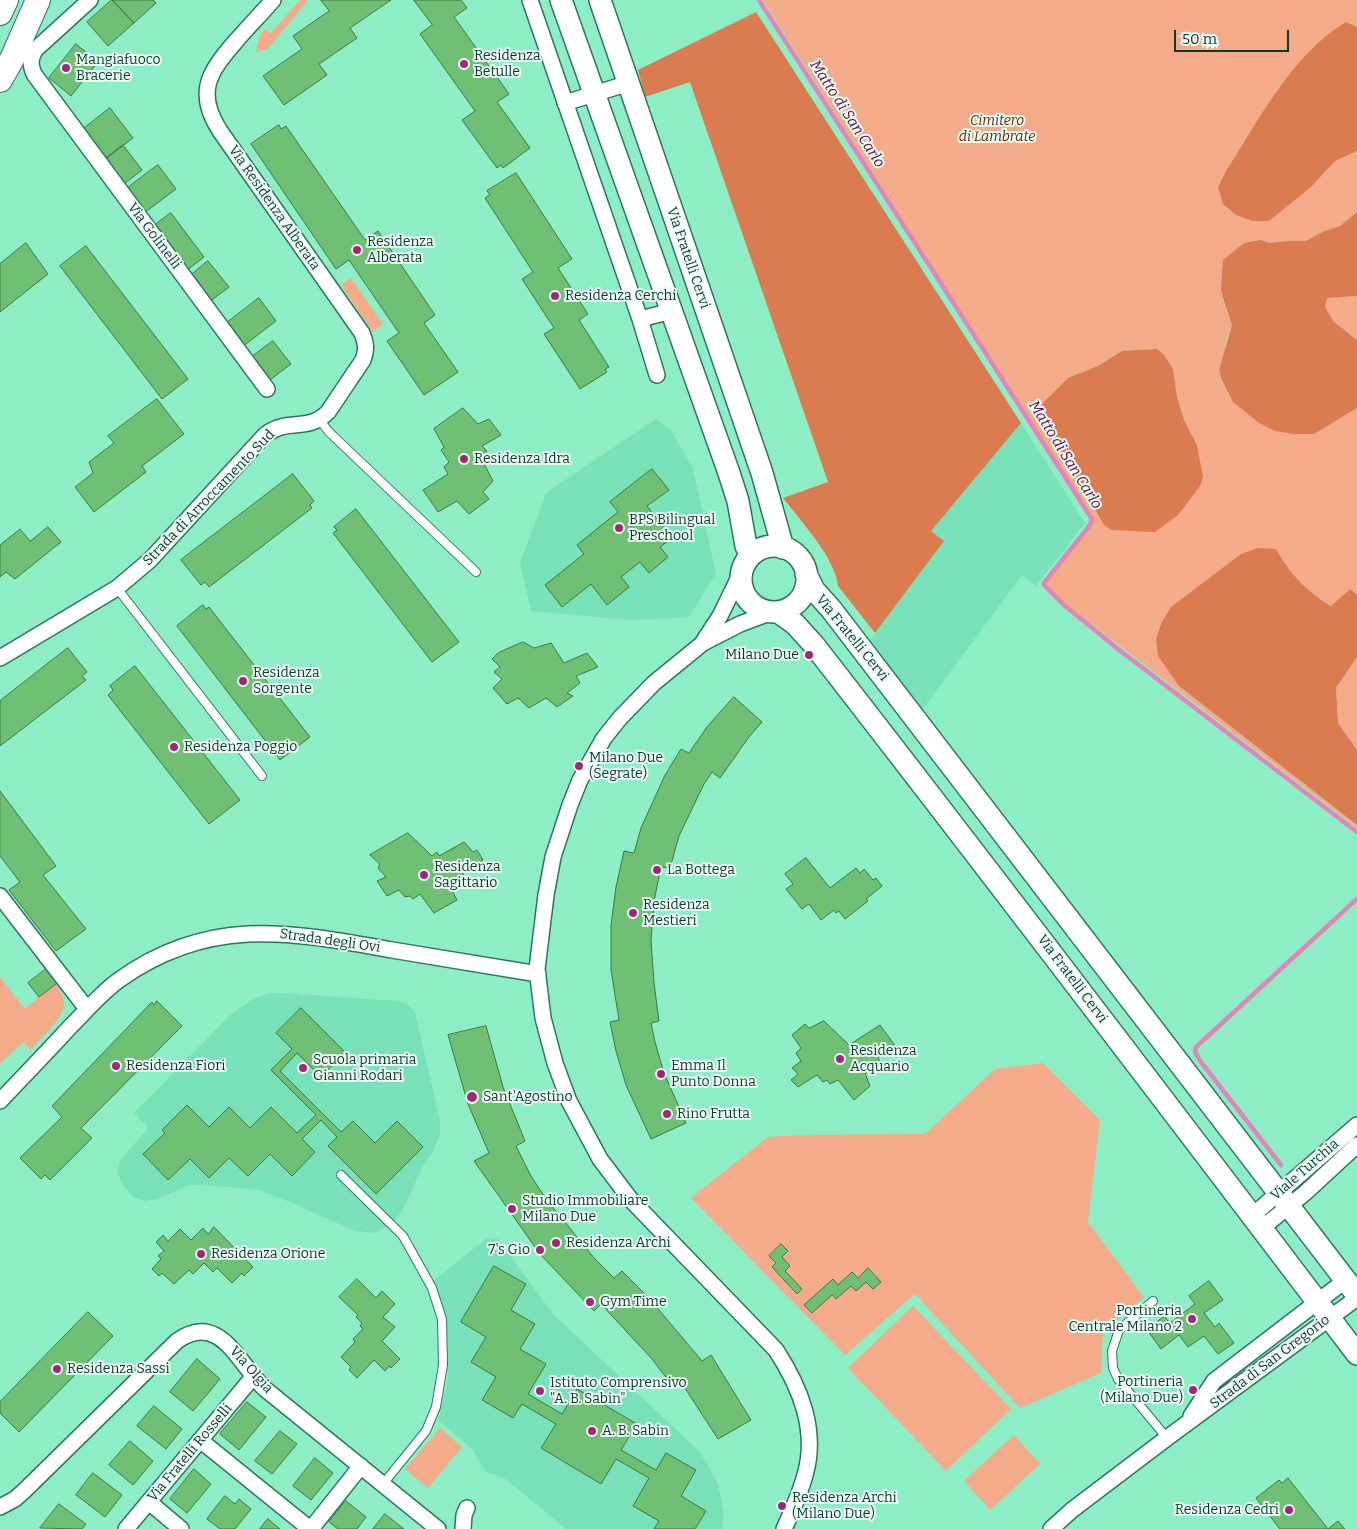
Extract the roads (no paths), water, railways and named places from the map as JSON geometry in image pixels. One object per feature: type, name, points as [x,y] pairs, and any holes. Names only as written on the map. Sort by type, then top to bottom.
[{"type":"main road","points":[[0,13],[6,0]]},
{"type":"main road","points":[[0,80],[12,59],[38,0]]},
{"type":"street","name":"Via Golinelli","points":[[90,0],[35,50],[31,58],[31,66],[41,84],[267,389]]},
{"type":"street","name":"Via Residenza Alberata","points":[[273,0],[219,60],[212,72],[207,98],[213,120],[220,131],[362,333],[365,341],[366,351],[363,360],[320,418]]},
{"type":"street","points":[[530,0],[640,319],[657,375]]},
{"type":"street","points":[[562,0],[738,501],[746,546],[746,564],[742,587],[748,599],[759,608],[775,612]]},
{"type":"street","name":"Via Fratelli Cervi","points":[[600,0],[716,329],[784,548]]},
{"type":"street","points":[[565,103],[629,83]]},
{"type":"street","points":[[640,319],[672,311]]},
{"type":"street","name":"Strada di Arroccamento Sud","points":[[0,658],[117,588],[150,560],[265,435],[277,427],[307,424],[320,418]]},
{"type":"street","points":[[703,643],[730,598],[746,564],[757,551],[770,546],[784,548],[796,554],[801,560],[806,574],[806,585],[803,595],[797,603],[788,609],[740,624],[703,643],[654,683],[620,718],[604,738],[583,775],[570,805],[553,856],[546,895],[538,974],[543,1018],[555,1063],[569,1101],[600,1159],[631,1200],[776,1350],[792,1375],[801,1395],[806,1414],[809,1451],[806,1473],[796,1503],[784,1529]]},
{"type":"street","name":"Via Fratelli Cervi","points":[[806,574],[814,590],[831,608],[1353,1291]]},
{"type":"street","name":"Via Fratelli Cervi","points":[[775,612],[795,624],[826,660],[964,837],[1357,1354]]},
{"type":"street","points":[[0,896],[87,1009]]},
{"type":"street","name":"Strada degli Ovi","points":[[0,1101],[87,1009],[117,981],[160,955],[204,940],[258,934],[301,935],[538,974]]},
{"type":"street","name":"Viale Turchia","points":[[1284,1200],[1357,1125]]},
{"type":"street","name":"Viale Turchia","points":[[1258,1222],[1357,1145]]},
{"type":"street","points":[[1323,1310],[1353,1291]]},
{"type":"street","name":"Strada di San Gregorio","points":[[1051,1529],[1072,1510],[1184,1426],[1214,1381],[1353,1291]]},
{"type":"street","name":"Via Olgia","points":[[0,1507],[15,1500],[185,1336],[198,1331],[219,1337],[234,1351],[253,1377],[265,1389],[438,1529]]},
{"type":"street","name":"Via Fratelli Rosselli","points":[[126,1529],[253,1377]]},
{"type":"street","points":[[200,1440],[310,1529],[361,1466]]},
{"type":"street","points":[[149,1502],[181,1529]]},
{"type":"street","points":[[464,1529],[464,1515],[467,1508]]},
{"type":"lane","points":[[320,418],[329,432],[476,572]]},
{"type":"lane","points":[[117,588],[262,776]]},
{"type":"lane","points":[[341,1174],[402,1236],[432,1288],[442,1319],[443,1365],[436,1407],[426,1431],[383,1484]]},
{"type":"lane","points":[[1153,1301],[1119,1330],[1112,1350],[1112,1368],[1118,1379],[1167,1438]]},
{"type":"waterway","name":"Matto di San Carlo","points":[[759,0],[1092,519],[1090,525],[1044,583],[1045,586],[1064,605],[1118,649],[1357,832]]},
{"type":"waterway","points":[[1281,1165],[1201,1062],[1195,1052],[1196,1047],[1357,899]]},
{"type":"place","name":"Residenza Betulle","points":[[464,64]]},
{"type":"place","name":"Mangiafuoco Bracerie","points":[[66,68]]},
{"type":"place","name":"Residenza Alberata","points":[[357,250]]},
{"type":"place","name":"Residenza Cerchi","points":[[555,296]]},
{"type":"place","name":"Residenza Idra","points":[[464,459]]},
{"type":"place","name":"BPS Bilingual Preschool","points":[[619,528]]},
{"type":"place","name":"Milano Due","points":[[809,655]]},
{"type":"place","name":"Residenza Sorgente","points":[[243,681]]},
{"type":"place","name":"Residenza Poggio","points":[[174,747]]},
{"type":"place","name":"Milano Due (Segrate)","points":[[579,766]]},
{"type":"place","name":"La Bottega","points":[[657,870]]},
{"type":"place","name":"Residenza Sagittario","points":[[424,875]]},
{"type":"place","name":"Residenza Mestieri","points":[[633,913]]},
{"type":"place","name":"Residenza Acquario","points":[[840,1059]]},
{"type":"place","name":"Residenza Fiori","points":[[116,1066]]},
{"type":"place","name":"Scuola primaria Gianni Rodari","points":[[303,1068]]},
{"type":"place","name":"Emma Il Punto Donna","points":[[661,1074]]},
{"type":"place","name":"Sant'Agostino","points":[[472,1097]]},
{"type":"place","name":"Rino Frutta","points":[[667,1114]]},
{"type":"place","name":"Studio Immobiliare Milano Due","points":[[512,1209]]},
{"type":"place","name":"Residenza Archi","points":[[556,1243]]},
{"type":"place","name":"7's Gio","points":[[540,1250]]},
{"type":"place","name":"Residenza Orione","points":[[201,1254]]},
{"type":"place","name":"Gym Time","points":[[590,1302]]},
{"type":"place","name":"Portineria Centrale Milano 2","points":[[1192,1319]]},
{"type":"place","name":"Residenza Sassi","points":[[57,1369]]},
{"type":"place","name":"Portineria (Milano Due)","points":[[1193,1390]]},
{"type":"place","name":"Istituto Comprensivo \"A. B. Sabin\"","points":[[540,1391]]},
{"type":"place","name":"A. B. Sabin","points":[[592,1431]]},
{"type":"place","name":"Residenza Archi (Milano Due)","points":[[782,1506]]},
{"type":"place","name":"Residenza Cedri","points":[[1289,1510]]},
{"type":"park label","name":"Cimitero di Lambrate","points":[[997,130]]}]
